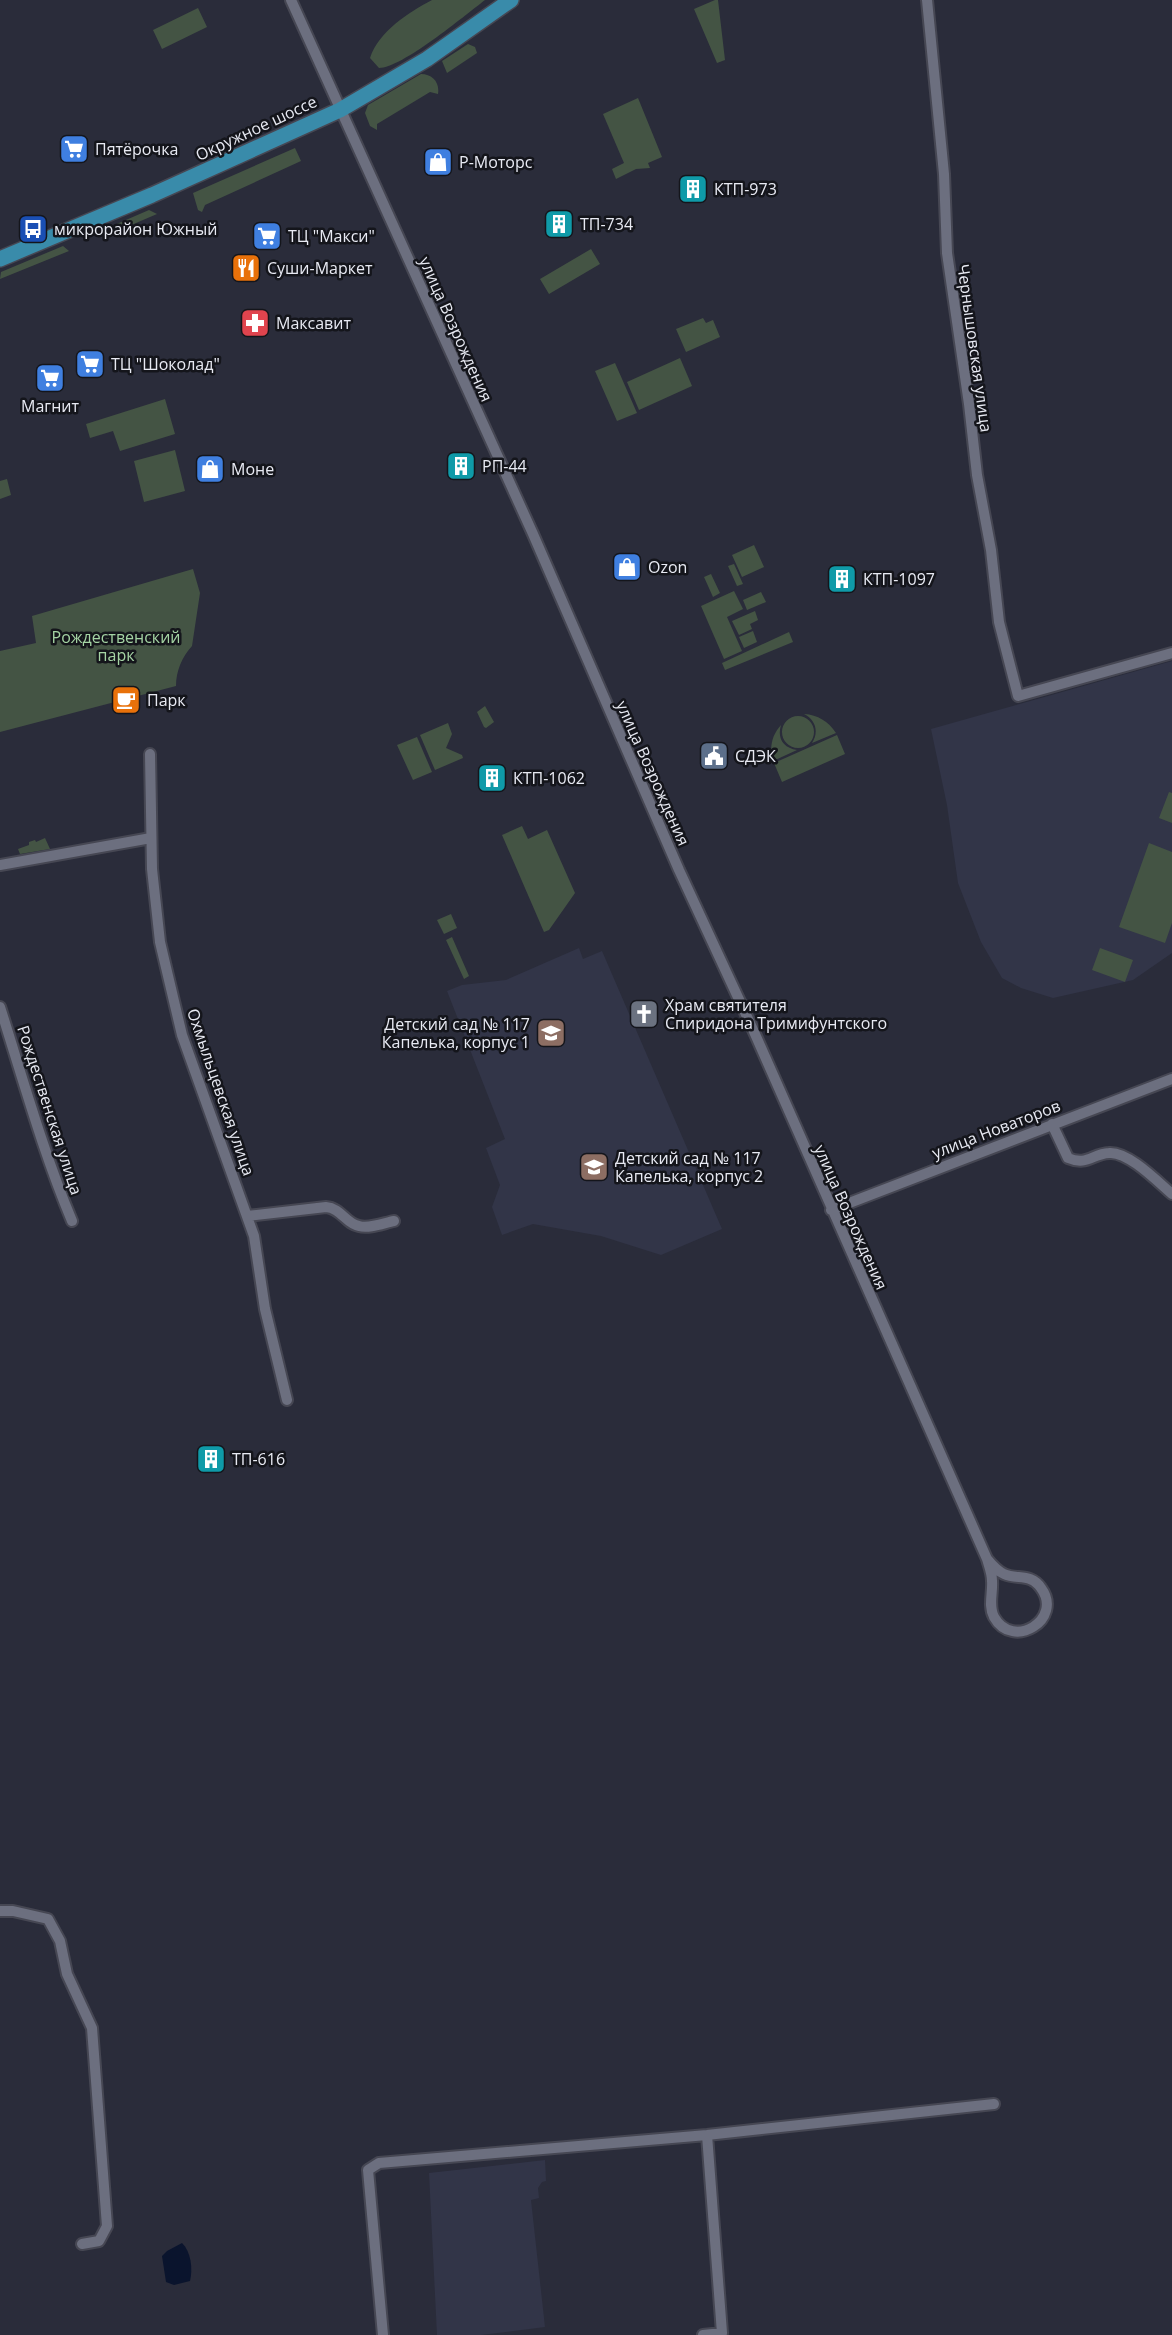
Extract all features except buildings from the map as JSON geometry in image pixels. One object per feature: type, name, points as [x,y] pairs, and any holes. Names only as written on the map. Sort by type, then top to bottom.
[{"type":"main road","name":"Окружное шоссе","points":[[0,259],[152,195],[340,110],[427,59],[511,0]]},
{"type":"street","name":"улица Возрождения","points":[[291,0],[533,534],[650,803],[987,1559],[992,1581],[991,1603],[994,1618],[1001,1626],[1016,1632],[1026,1631],[1036,1626],[1043,1618],[1046,1608],[1046,1598],[1042,1588],[1029,1578],[1004,1574],[987,1559]]},
{"type":"street","name":"Чернышовская улица","points":[[927,0],[944,174],[947,253],[977,475],[992,550],[999,622],[1018,696],[1172,653]]},
{"type":"street","name":"Охмыльцевская улица","points":[[150,754],[151,838],[155,911],[160,942],[182,1035],[254,1236],[265,1309],[287,1400]]},
{"type":"street","points":[[0,865],[151,838]]},
{"type":"street","name":"Рождественская улица","points":[[0,1007],[28,1101],[59,1191],[72,1221]]},
{"type":"street","name":"улица Новаторов","points":[[831,1210],[1172,1079]]},
{"type":"street","points":[[1052,1124],[1068,1158],[1077,1162],[1110,1152],[1126,1157],[1172,1194]]},
{"type":"street","points":[[247,1216],[326,1207],[338,1211],[357,1226],[363,1227],[393,1221]]},
{"type":"street","points":[[0,1911],[13,1911],[48,1919],[60,1941],[67,1974],[92,2028],[107,2226],[99,2241],[82,2244]]},
{"type":"street","points":[[383,2335],[368,2170],[380,2163],[707,2135],[994,2104]]},
{"type":"street","points":[[703,2335],[722,2334],[707,2135]]},
{"type":"shaded area","points":[[1172,661],[1172,953],[1133,980],[1053,998],[1021,988],[1002,978],[981,942],[958,883],[947,805],[931,729]]},
{"type":"shaded area","points":[[579,948],[583,959],[602,951],[722,1229],[661,1255],[601,1236],[533,1224],[502,1235],[492,1207],[500,1185],[486,1148],[505,1139],[447,991],[462,985],[506,980]]},
{"type":"shaded area","points":[[545,2160],[546,2181],[542,2182],[538,2188],[539,2198],[531,2200],[545,2327],[481,2335],[437,2335],[429,2173]]},
{"type":"shaded area","points":[[182,2243],[190,2260],[190,2281],[174,2285],[166,2282],[162,2256]]},
{"type":"green space","points":[[432,0],[485,0],[417,51],[389,66],[379,68],[370,58],[380,39],[404,17]]},
{"type":"green space","points":[[718,0],[725,60],[717,63],[694,9]]},
{"type":"green space","points":[[198,8],[207,27],[162,49],[153,30]]},
{"type":"green space","points":[[468,44],[475,47],[477,53],[447,73],[442,61]]},
{"type":"green space","points":[[421,74],[429,75],[434,80],[438,86],[438,94],[430,92],[377,124],[377,130],[370,126],[365,113],[368,105]]},
{"type":"green space","points":[[638,98],[662,157],[648,163],[650,168],[636,169],[616,179],[612,169],[624,163],[603,114]]},
{"type":"green space","points":[[295,148],[301,161],[205,205],[202,212],[198,210],[193,193]]},
{"type":"green space","points":[[149,210],[157,214],[108,235],[105,229]]},
{"type":"green space","points":[[63,246],[69,251],[0,279],[1,272]]},
{"type":"green space","points":[[591,249],[600,264],[549,294],[540,279]]},
{"type":"green space","points":[[703,318],[706,323],[713,320],[720,337],[686,352],[676,329]]},
{"type":"green space","points":[[680,358],[692,386],[639,410],[627,382]]},
{"type":"green space","points":[[615,363],[637,413],[617,421],[595,371]]},
{"type":"green space","points":[[165,399],[175,434],[120,451],[113,431],[90,438],[86,424]]},
{"type":"green space","points":[[175,450],[185,491],[144,502],[134,461]]},
{"type":"green space","points":[[7,479],[11,495],[0,499],[0,481]]},
{"type":"green space","points":[[754,545],[764,567],[742,577],[732,555]]},
{"type":"green space","points":[[734,564],[743,584],[737,586],[728,566]]},
{"type":"green space","name":"Рождественский парк","points":[[193,569],[200,593],[192,646],[180,665],[176,686],[0,732],[0,651],[36,643],[32,616]]},
{"type":"green space","points":[[711,574],[720,593],[713,597],[704,577]]},
{"type":"green space","points":[[734,591],[743,609],[727,617],[742,651],[724,659],[701,606]]},
{"type":"green space","points":[[761,592],[766,602],[747,610],[743,600]]},
{"type":"green space","points":[[755,611],[758,620],[750,624],[752,629],[739,635],[732,621]]},
{"type":"green space","points":[[753,631],[757,642],[744,648],[739,637]]},
{"type":"green space","points":[[789,632],[793,642],[725,670],[722,663]]},
{"type":"green space","points":[[485,706],[494,722],[486,728],[477,712]]},
{"type":"green space","points":[[804,714],[822,719],[836,733],[812,743],[816,731],[814,723]]},
{"type":"green space","points":[[798,716],[809,721],[814,732],[809,743],[798,748],[787,743],[782,732],[787,721]]},
{"type":"green space","points":[[448,723],[452,734],[446,748],[462,755],[463,758],[435,770],[420,735]]},
{"type":"green space","points":[[781,725],[782,742],[797,750],[773,761],[772,742]]},
{"type":"green space","points":[[837,735],[845,754],[782,782],[774,763]]},
{"type":"green space","points":[[417,737],[432,772],[413,780],[397,745]]},
{"type":"green space","points":[[1169,792],[1172,793],[1172,823],[1159,818]]},
{"type":"green space","points":[[522,826],[528,839],[547,830],[575,893],[549,930],[544,932],[502,835]]},
{"type":"green space","points":[[45,838],[50,849],[20,854],[18,849],[29,845],[29,842]]},
{"type":"green space","points":[[1149,843],[1172,852],[1172,923],[1165,943],[1119,927]]},
{"type":"green space","points":[[451,914],[457,928],[444,934],[437,920]]},
{"type":"green space","points":[[452,937],[469,976],[464,979],[446,940]]},
{"type":"green space","points":[[1100,948],[1133,960],[1125,982],[1092,970]]},
{"type":"place","name":"Пятёрочка","points":[[74,149]]},
{"type":"place","name":"Р-Моторс","points":[[438,162]]},
{"type":"place","name":"КТП-973","points":[[693,189]]},
{"type":"place","name":"ТП-734","points":[[559,224]]},
{"type":"place","name":"микрорайон Южный","points":[[33,229]]},
{"type":"place","name":"ТЦ \"Макси\"","points":[[267,236]]},
{"type":"place","name":"Суши-Маркет","points":[[246,268]]},
{"type":"place","name":"Максавит","points":[[255,323]]},
{"type":"place","name":"ТЦ \"Шоколад\"","points":[[90,364]]},
{"type":"place","name":"Магнит","points":[[50,378]]},
{"type":"place","name":"РП-44","points":[[461,466]]},
{"type":"place","name":"Моне","points":[[210,469]]},
{"type":"place","name":"Ozon","points":[[627,567]]},
{"type":"place","name":"КТП-1097","points":[[842,579]]},
{"type":"place","name":"Парк","points":[[126,700]]},
{"type":"place","name":"СДЭК","points":[[714,756]]},
{"type":"place","name":"КТП-1062","points":[[492,778]]},
{"type":"place","name":"Храм святителя Спиридона Тримифунтского","points":[[644,1014]]},
{"type":"place","name":"Детский сад № 117 Капелька, корпус 1","points":[[551,1033]]},
{"type":"place","name":"Детский сад № 117 Капелька, корпус 2","points":[[594,1167]]},
{"type":"place","name":"ТП-616","points":[[211,1459]]}]
